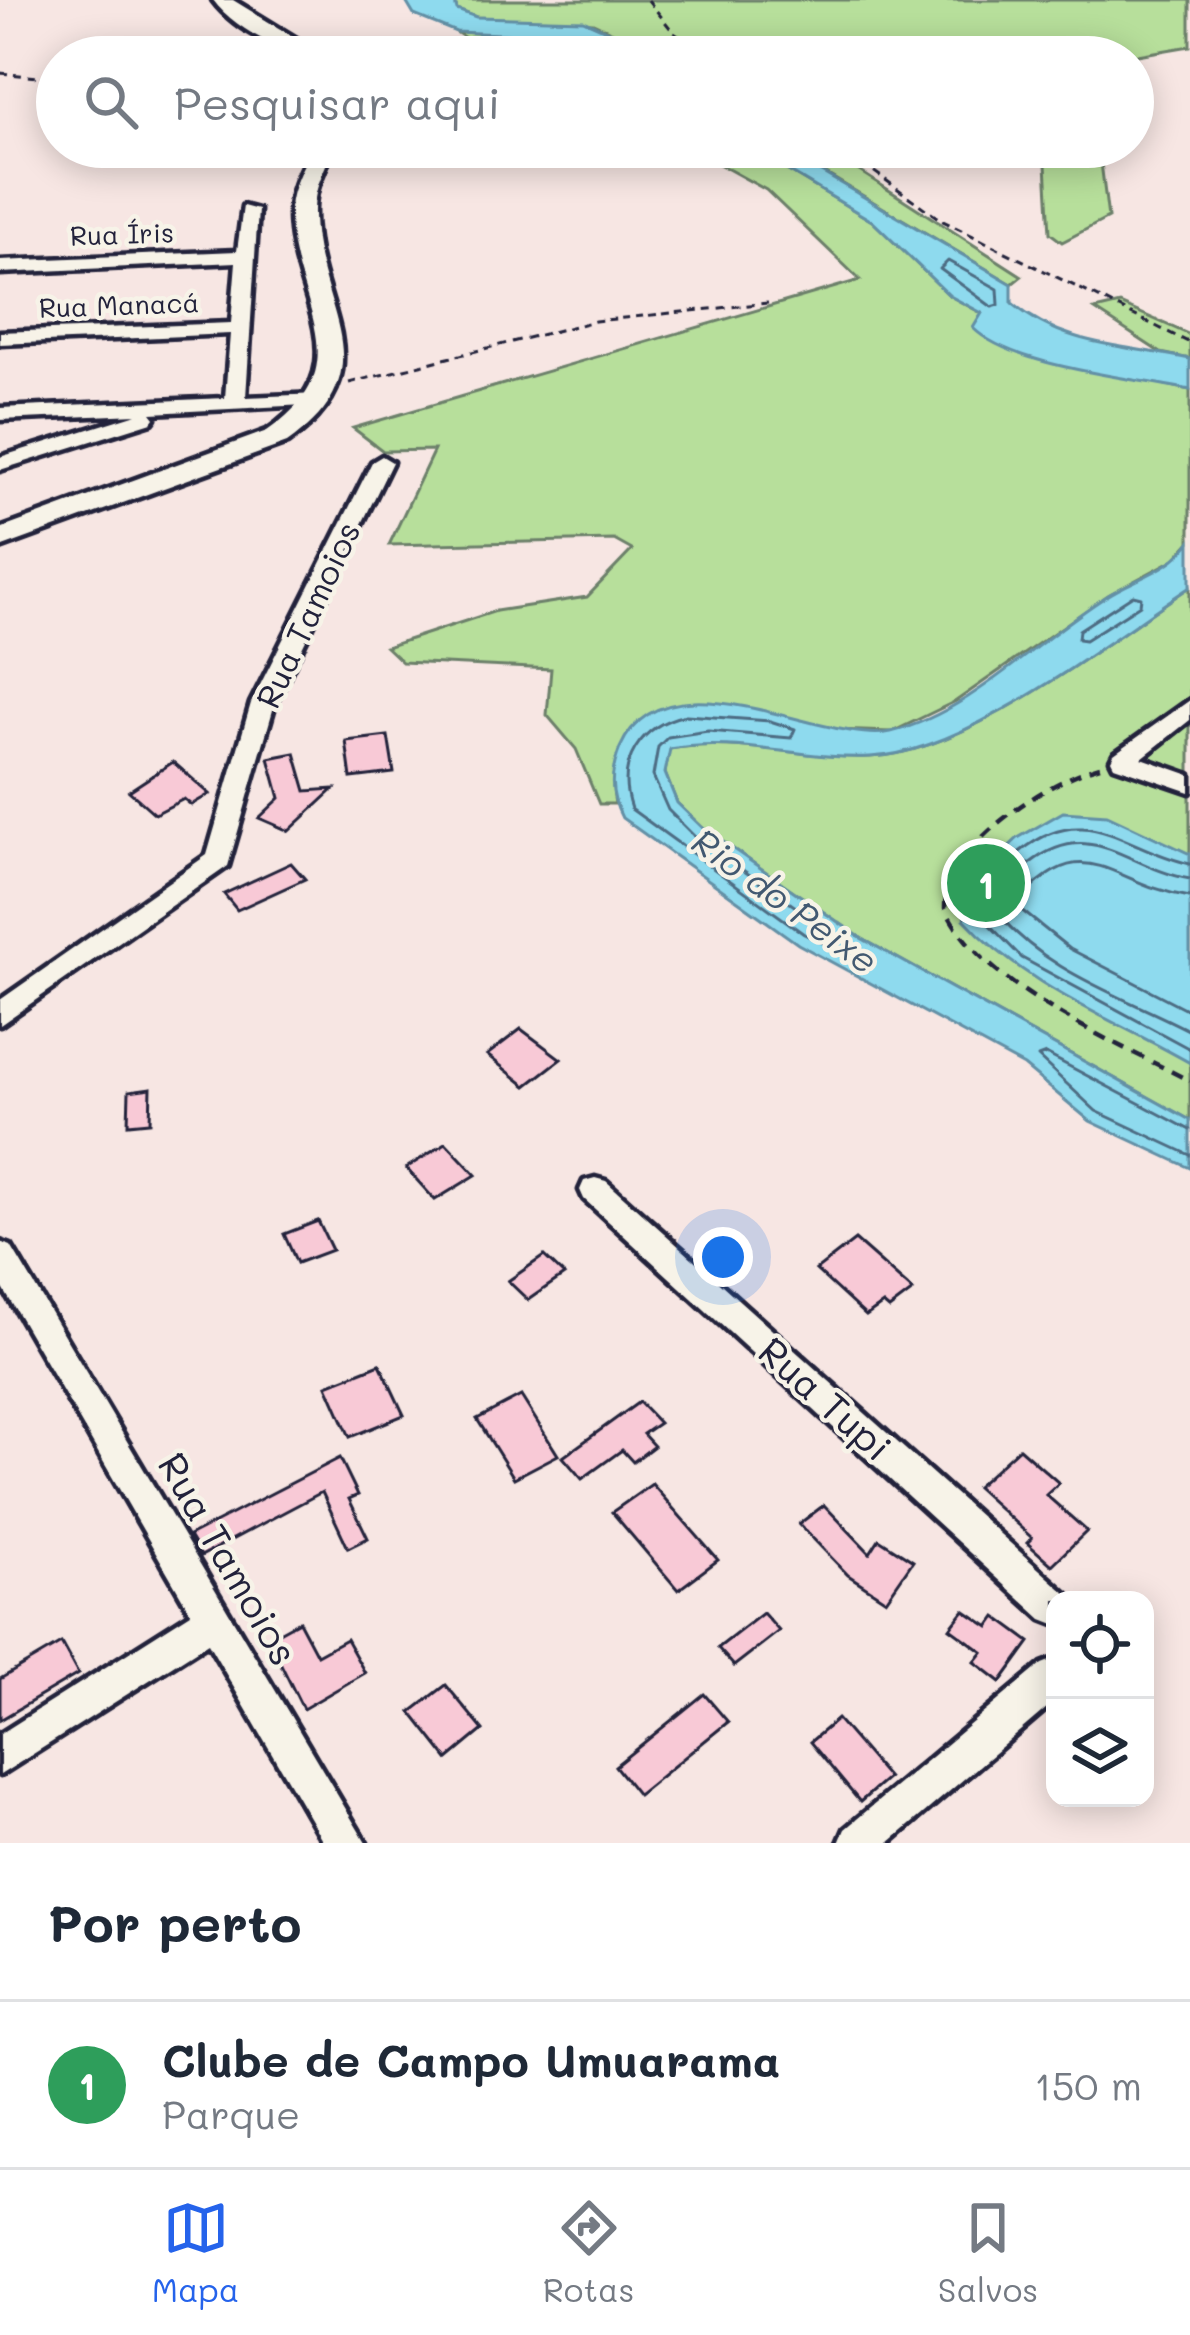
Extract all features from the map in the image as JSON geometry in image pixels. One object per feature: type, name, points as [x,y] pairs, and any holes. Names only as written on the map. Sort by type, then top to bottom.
[{"type":"street","points":[[223,0],[278,36]]},
{"type":"street","points":[[0,539],[296,428],[322,395],[332,349],[302,205],[315,168]]},
{"type":"street","points":[[236,404],[249,210]]},
{"type":"street","name":"Rua Íris","points":[[0,267],[246,256]]},
{"type":"street","name":"Rua Manacá","points":[[0,338],[241,328]]},
{"type":"street","points":[[0,414],[236,404],[322,395]]},
{"type":"street","points":[[0,464],[183,406]]},
{"type":"street","points":[[58,445],[80,424],[82,411]]},
{"type":"street","name":"Rua Tamoios","points":[[0,1014],[219,860],[263,703],[382,462]]},
{"type":"street","points":[[1124,760],[1190,708]]},
{"type":"street","points":[[1124,760],[1190,784]]},
{"type":"street","name":"Rua Tupi","points":[[595,1190],[1046,1599]]},
{"type":"street","name":"Rua Tamoios","points":[[0,1255],[346,1843]]},
{"type":"street","points":[[0,1756],[215,1618]]},
{"type":"street","points":[[859,1843],[1046,1685]]},
{"type":"path","points":[[648,0],[678,36]]},
{"type":"path","points":[[0,74],[36,77]]},
{"type":"path","points":[[870,168],[941,220],[1190,343]]},
{"type":"path","points":[[322,395],[595,321],[768,303]]},
{"type":"path","points":[[1124,760],[1025,796],[950,880],[945,908],[957,934],[1059,1013],[1190,1081]]},
{"type":"green space","points":[[454,0],[1190,0],[1190,46],[1154,52],[1154,36],[621,36],[593,23],[476,17],[457,10]]},
{"type":"green space","points":[[456,32],[544,36],[462,36]]},
{"type":"green space","points":[[726,168],[783,168],[872,221],[950,296],[983,314],[1025,355],[1190,390],[1190,542],[1175,559],[1108,595],[956,701],[892,732],[638,723],[617,760],[615,804],[599,804],[576,749],[547,715],[551,669],[402,662],[386,647],[496,611],[587,597],[632,550],[614,540],[389,545],[434,450],[383,451],[353,428],[860,280],[766,190]]},
{"type":"green space","points":[[816,168],[855,168],[1022,276],[1012,284]]},
{"type":"green space","points":[[1046,168],[1102,168],[1108,218],[1062,242],[1050,233]]},
{"type":"green space","points":[[1120,304],[1190,335],[1190,359],[1161,353],[1095,310]]},
{"type":"green space","points":[[1190,587],[1190,1120],[861,938],[703,828],[677,803],[665,773],[669,749],[720,745],[870,757],[949,737],[1035,691]]},
{"type":"water","points":[[405,0],[454,0],[457,10],[476,17],[583,20],[619,36],[456,32],[414,15]]},
{"type":"water","points":[[783,168],[815,168],[1012,284],[1012,303],[1053,328],[1096,342],[1190,359],[1190,390],[1044,362],[991,341],[973,328],[982,313],[950,296],[872,221]]},
{"type":"water","name":"Rio do Peixe","points":[[1190,542],[1190,587],[1035,691],[949,737],[870,757],[720,746],[670,749],[665,773],[677,803],[703,828],[861,938],[1190,1120],[1190,1168],[1090,1121],[1024,1066],[798,944],[622,818],[613,791],[614,766],[620,748],[642,719],[672,705],[708,702],[863,733],[891,732],[976,692],[1081,613],[1173,560]]},
{"type":"water","points":[[1063,812],[1107,815],[1190,854],[1190,1063],[1042,983],[964,919],[972,881],[1018,838]]},
{"type":"building","points":[[388,736],[394,773],[351,778],[346,741]]},
{"type":"building","points":[[295,753],[306,791],[334,789],[289,831],[259,818],[280,798],[269,758]]},
{"type":"building","points":[[173,762],[210,794],[191,805],[184,799],[155,814],[129,791]]},
{"type":"building","points":[[291,863],[305,879],[237,910],[224,894]]},
{"type":"building","points":[[521,1029],[561,1059],[526,1086],[487,1055]]},
{"type":"building","points":[[151,1088],[150,1122],[128,1124],[129,1091]]},
{"type":"building","points":[[446,1143],[476,1175],[435,1200],[406,1168]]},
{"type":"building","points":[[318,1221],[332,1250],[297,1263],[284,1234]]},
{"type":"building","points":[[855,1240],[913,1291],[889,1309],[883,1304],[866,1316],[816,1270]]},
{"type":"building","points":[[544,1256],[564,1275],[528,1300],[508,1281]]},
{"type":"building","points":[[380,1364],[404,1415],[350,1437],[327,1385]]},
{"type":"building","points":[[521,1396],[558,1455],[514,1478],[477,1419]]},
{"type":"building","points":[[639,1402],[659,1423],[643,1434],[654,1446],[633,1462],[622,1450],[582,1479],[563,1457]]},
{"type":"building","points":[[1019,1448],[1059,1483],[1046,1495],[1087,1531],[1052,1565],[1027,1543],[1032,1538],[976,1487]]},
{"type":"building","points":[[340,1458],[358,1495],[349,1499],[368,1538],[348,1548],[322,1492],[201,1556],[189,1536]]},
{"type":"building","points":[[652,1484],[718,1560],[678,1590],[612,1512]]},
{"type":"building","points":[[824,1505],[870,1553],[879,1539],[913,1561],[886,1600],[848,1575],[799,1524]]},
{"type":"building","points":[[964,1610],[989,1627],[996,1617],[1030,1642],[1001,1682],[975,1662],[983,1652],[950,1628]]},
{"type":"building","points":[[763,1613],[779,1631],[734,1666],[718,1648]]},
{"type":"building","points":[[299,1621],[317,1655],[346,1639],[365,1673],[303,1709],[268,1638]]},
{"type":"building","points":[[61,1643],[78,1674],[0,1720],[0,1679]]},
{"type":"building","points":[[446,1685],[483,1730],[448,1759],[411,1712]]},
{"type":"building","points":[[704,1694],[728,1722],[638,1795],[615,1766]]},
{"type":"building","points":[[837,1719],[888,1778],[860,1802],[810,1742]]},
{"type":"place","name":"Clube de Campo Umuarama","points":[[986,883]]}]
